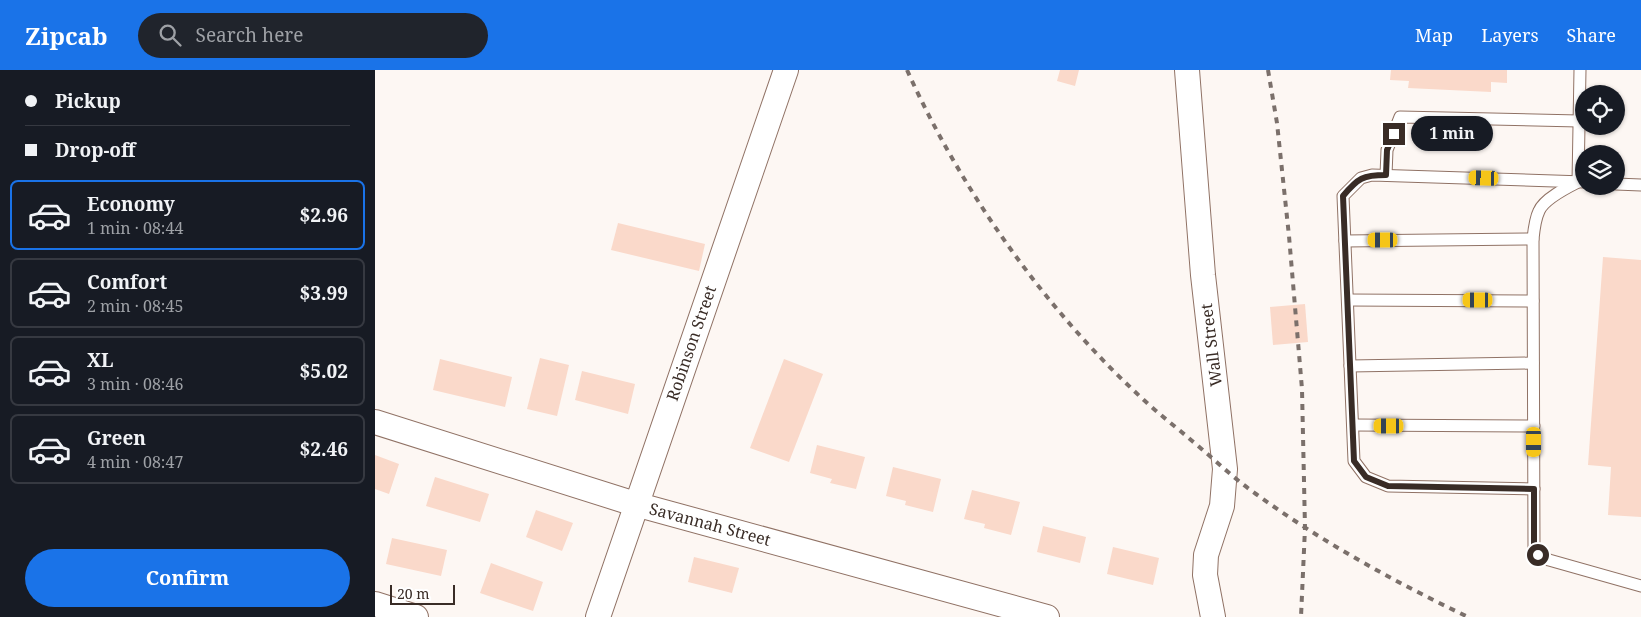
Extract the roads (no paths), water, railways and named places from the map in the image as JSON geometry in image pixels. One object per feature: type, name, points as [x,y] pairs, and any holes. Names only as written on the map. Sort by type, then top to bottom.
[{"type":"street","name":"Robinson Street","points":[[598,617],[635,504],[786,70]]},
{"type":"street","name":"Wall Street","points":[[1187,70],[1203,275],[1225,469],[1221,506],[1206,555],[1205,574],[1213,617]]},
{"type":"street","name":"Savannah Street","points":[[375,422],[635,504],[1047,617]]},
{"type":"street","points":[[375,604],[416,617]]},
{"type":"lane","points":[[1580,70],[1580,85]]},
{"type":"lane","points":[[1386,175],[1387,150],[1401,117],[1575,121]]},
{"type":"lane","points":[[1534,489],[1388,486],[1366,477],[1354,461],[1343,196],[1361,178],[1372,175],[1575,182]]},
{"type":"lane","points":[[1625,184],[1641,185]]},
{"type":"lane","points":[[1575,185],[1552,197],[1539,208],[1535,221],[1533,239],[1534,548],[1538,555],[1549,560],[1641,586]]},
{"type":"lane","points":[[1345,241],[1533,239]]},
{"type":"lane","points":[[1348,300],[1533,301]]},
{"type":"lane","points":[[1350,366],[1533,363]]},
{"type":"lane","points":[[1353,426],[1534,426]]},
{"type":"railway","points":[[907,70],[953,161],[1009,248],[1074,328],[1109,366],[1151,406],[1231,475],[1281,512],[1359,560],[1413,590],[1468,617]]},
{"type":"railway","points":[[1268,70],[1277,123],[1302,389],[1305,528],[1301,617]]}]
